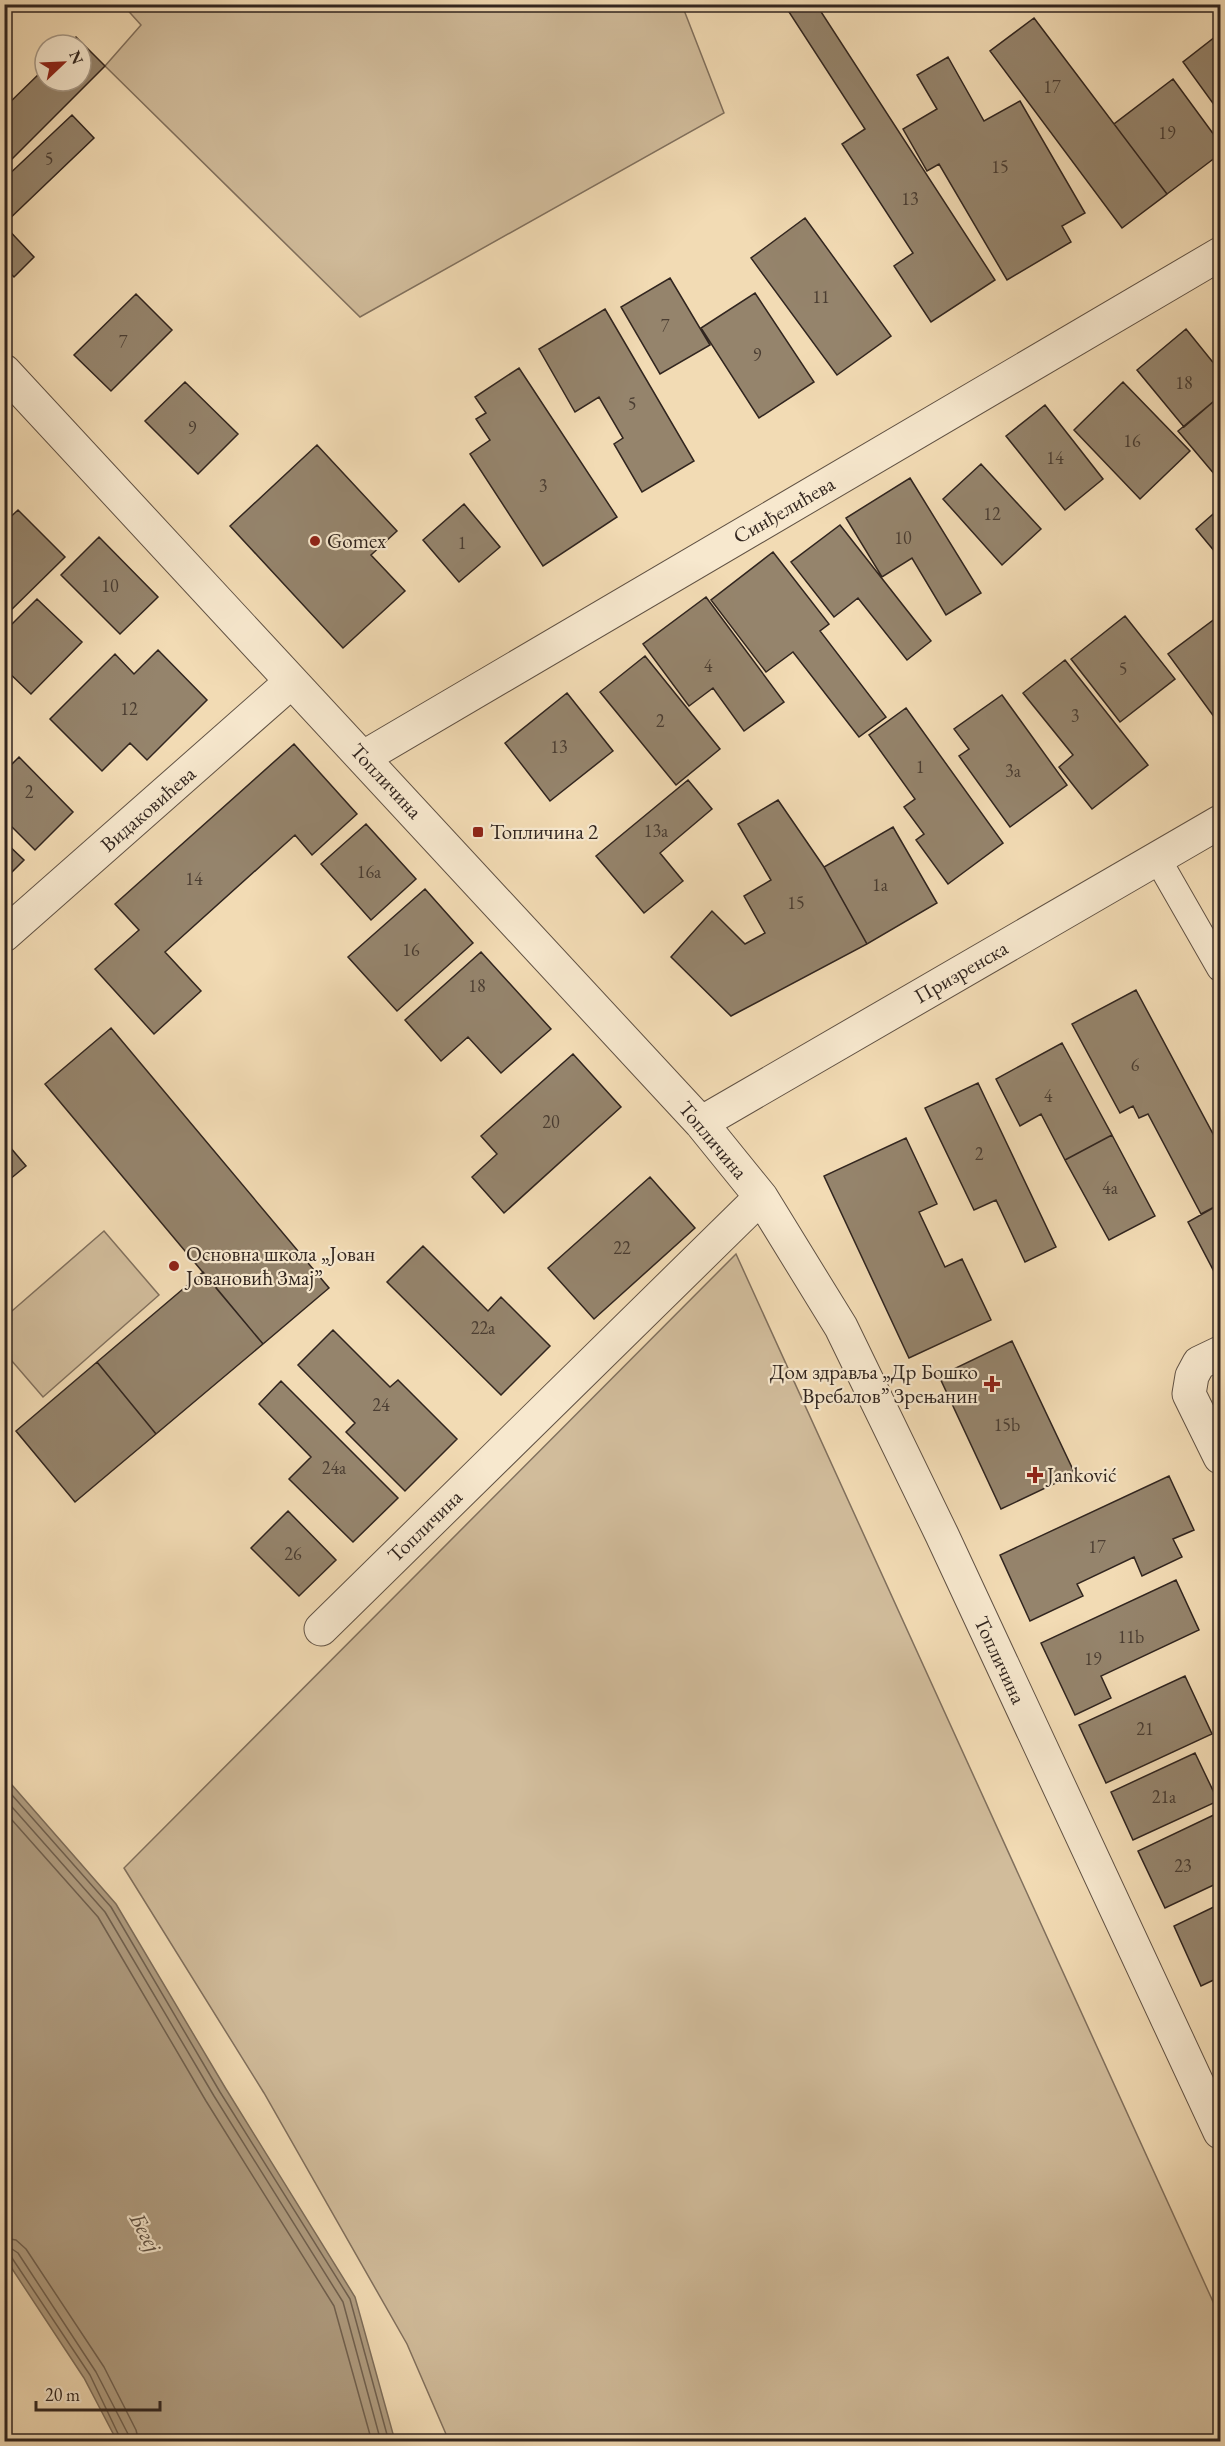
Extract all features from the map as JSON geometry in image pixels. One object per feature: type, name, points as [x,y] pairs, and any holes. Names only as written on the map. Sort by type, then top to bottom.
[{"type":"street","name":"Синђелићева","points":[[364,756],[1215,267]]},
{"type":"street","name":"Топличина","points":[[4,371],[291,682],[364,756],[701,1123],[761,1197],[846,1337],[952,1557],[1221,2132]]},
{"type":"street","name":"Видаковићева","points":[[4,935],[291,682]]},
{"type":"street","name":"Призренска","points":[[701,1123],[1221,822]]},
{"type":"street","name":"Топличина","points":[[321,1629],[761,1197]]},
{"type":"street","points":[[1221,1353],[1199,1363],[1192,1376],[1189,1394],[1221,1457]]},
{"type":"lane","points":[[1157,858],[1221,968]]},
{"type":"shaded area","points":[[123,5],[682,5],[724,113],[360,317],[105,66],[141,25]]},
{"type":"shaded area","points":[[104,1231],[159,1295],[43,1397],[5,1353],[5,1317]]},
{"type":"shaded area","points":[[736,1254],[1220,2317],[1220,2441],[449,2441],[407,2344],[264,2093],[124,1868]]},
{"type":"water","name":"Бегеј","points":[[5,1777],[116,1904],[226,2089],[355,2297],[395,2441],[117,2441],[84,2378],[5,2258]]},
{"type":"building","points":[[800,4],[816,4],[995,280],[931,322],[894,266],[913,253],[842,144],[865,129],[789,12]]},
{"type":"building","points":[[1034,18],[1167,194],[1122,228],[990,51]]},
{"type":"building","points":[[1220,33],[1220,113],[1183,62]]},
{"type":"building","points":[[93,54],[105,66],[93,78]]},
{"type":"building","points":[[948,57],[984,121],[1020,101],[1085,213],[1062,226],[1071,242],[1007,280],[939,164],[927,171],[903,129],[937,109],[917,75]]},
{"type":"building","points":[[1173,79],[1220,143],[1220,154],[1167,194],[1114,124]]},
{"type":"building","points":[[33,80],[33,93],[78,93],[4,167],[4,108]]},
{"type":"building","points":[[72,115],[94,138],[4,224],[4,179]]},
{"type":"building","points":[[805,218],[891,336],[837,375],[751,258]]},
{"type":"building","points":[[4,225],[34,257],[14,277],[4,267]]},
{"type":"building","points":[[670,278],[710,345],[660,374],[621,307]]},
{"type":"building","points":[[755,293],[814,382],[759,418],[701,328]]},
{"type":"building","points":[[136,294],[172,330],[111,391],[74,355]]},
{"type":"building","points":[[605,309],[694,461],[642,492],[614,444],[623,438],[599,397],[575,412],[539,349]]},
{"type":"building","points":[[1186,329],[1220,371],[1220,396],[1184,427],[1137,370]]},
{"type":"building","points":[[519,368],[617,517],[543,566],[470,454],[490,440],[476,419],[486,413],[475,397]]},
{"type":"building","points":[[185,382],[238,434],[198,474],[145,421]]},
{"type":"building","points":[[1123,382],[1190,451],[1140,499],[1074,430]]},
{"type":"building","points":[[1220,396],[1220,470],[1215,475],[1178,431]]},
{"type":"building","points":[[1045,405],[1103,479],[1065,510],[1006,436]]},
{"type":"building","name":"Gomex","points":[[317,445],[397,531],[371,555],[405,591],[343,648],[230,526]]},
{"type":"building","points":[[981,464],[1041,529],[1002,565],[943,499]]},
{"type":"building","points":[[910,478],[981,593],[946,615],[912,558],[882,577],[846,518]]},
{"type":"building","points":[[464,504],[500,547],[459,582],[423,540]]},
{"type":"building","points":[[1220,508],[1220,558],[1196,529]]},
{"type":"building","points":[[18,510],[65,557],[4,617],[4,523]]},
{"type":"building","points":[[840,525],[931,641],[907,660],[858,598],[834,617],[791,562]]},
{"type":"building","points":[[99,537],[158,597],[120,634],[61,575]]},
{"type":"building","points":[[773,552],[829,624],[820,631],[886,717],[859,737],[793,652],[766,672],[711,600]]},
{"type":"building","points":[[706,597],[784,702],[744,731],[713,688],[689,706],[643,644]]},
{"type":"building","points":[[37,599],[82,642],[31,694],[4,668],[4,632]]},
{"type":"building","points":[[1220,615],[1220,725],[1168,654]]},
{"type":"building","points":[[1125,616],[1175,679],[1120,722],[1071,659]]},
{"type":"building","points":[[158,650],[207,700],[147,760],[130,743],[102,771],[50,719],[115,654],[134,674]]},
{"type":"building","points":[[645,656],[720,749],[676,785],[600,692]]},
{"type":"building","points":[[1065,660],[1148,765],[1092,809],[1059,767],[1073,755],[1023,693]]},
{"type":"building","points":[[567,693],[613,751],[550,801],[505,743]]},
{"type":"building","points":[[1002,695],[1067,785],[1010,827],[959,756],[969,749],[954,729]]},
{"type":"building","points":[[906,708],[1003,843],[948,884],[916,840],[924,834],[904,807],[915,799],[869,735]]},
{"type":"building","points":[[294,744],[357,814],[312,855],[295,835],[165,952],[201,991],[154,1034],[95,969],[139,930],[115,904]]},
{"type":"building","points":[[19,757],[73,812],[35,850],[4,819],[4,772]]},
{"type":"building","points":[[688,780],[712,809],[660,853],[683,881],[644,913],[596,856]]},
{"type":"building","points":[[778,800],[824,867],[867,944],[731,1016],[671,957],[712,911],[745,944],[765,933],[744,896],[771,880],[738,824]]},
{"type":"building","points":[[366,824],[416,879],[371,920],[321,864]]},
{"type":"building","points":[[893,827],[937,903],[867,944],[824,867]]},
{"type":"building","points":[[4,841],[24,860],[4,880]]},
{"type":"building","points":[[425,889],[473,943],[397,1011],[348,957]]},
{"type":"building","points":[[481,952],[551,1029],[501,1073],[468,1037],[441,1061],[405,1020]]},
{"type":"building","points":[[1136,990],[1220,1147],[1220,1204],[1201,1214],[1148,1114],[1139,1118],[1133,1106],[1120,1113],[1072,1024]]},
{"type":"building","points":[[111,1028],[329,1288],[263,1344],[45,1084]]},
{"type":"building","points":[[1062,1043],[1112,1135],[1065,1160],[1041,1114],[1020,1126],[996,1079]]},
{"type":"building","points":[[573,1054],[621,1107],[504,1213],[472,1177],[497,1154],[481,1136]]},
{"type":"building","points":[[978,1083],[1056,1247],[1025,1262],[996,1200],[974,1210],[925,1108]]},
{"type":"building","points":[[1112,1135],[1155,1216],[1109,1240],[1065,1160]]},
{"type":"building","points":[[906,1138],[937,1204],[919,1212],[945,1267],[962,1259],[991,1320],[909,1358],[824,1176]]},
{"type":"building","points":[[4,1140],[26,1166],[4,1184]]},
{"type":"building","points":[[650,1177],[695,1228],[594,1319],[548,1268]]},
{"type":"building","points":[[1220,1204],[1220,1283],[1188,1222]]},
{"type":"building","points":[[423,1246],[488,1311],[501,1297],[550,1346],[501,1395],[387,1282]]},
{"type":"building","points":[[203,1272],[263,1344],[156,1434],[97,1362]]},
{"type":"building","points":[[333,1330],[390,1387],[398,1380],[457,1439],[405,1491],[346,1432],[355,1423],[298,1365]]},
{"type":"building","points":[[1012,1341],[1075,1474],[1001,1509],[939,1376]]},
{"type":"building","points":[[97,1362],[156,1434],[75,1502],[16,1431]]},
{"type":"building","points":[[281,1381],[398,1498],[353,1542],[289,1479],[311,1457],[259,1404]]},
{"type":"building","points":[[1169,1476],[1194,1530],[1173,1539],[1182,1557],[1142,1576],[1134,1557],[1077,1584],[1083,1596],[1030,1621],[1000,1555]]},
{"type":"building","points":[[288,1511],[336,1560],[299,1596],[251,1548]]},
{"type":"building","points":[[1176,1580],[1199,1630],[1101,1676],[1111,1698],[1075,1715],[1041,1643]]},
{"type":"building","points":[[1185,1676],[1212,1734],[1106,1783],[1079,1725]]},
{"type":"building","points":[[1195,1753],[1218,1801],[1133,1840],[1111,1792]]},
{"type":"building","points":[[1220,1812],[1220,1882],[1165,1908],[1138,1851]]},
{"type":"building","points":[[1220,1904],[1220,1977],[1201,1986],[1174,1926]]},
{"type":"place","name":"Gomex","points":[[315,541]]},
{"type":"place","name":"Топличина 2","points":[[478,832]]},
{"type":"place","name":"Основна школа „Јован Јовановић Змај”","points":[[174,1266]]},
{"type":"place","name":"Дом здравља „Др Бошко Вребалов” Зрењанин","points":[[992,1384]]},
{"type":"place","name":"Janković","points":[[1035,1475]]}]
